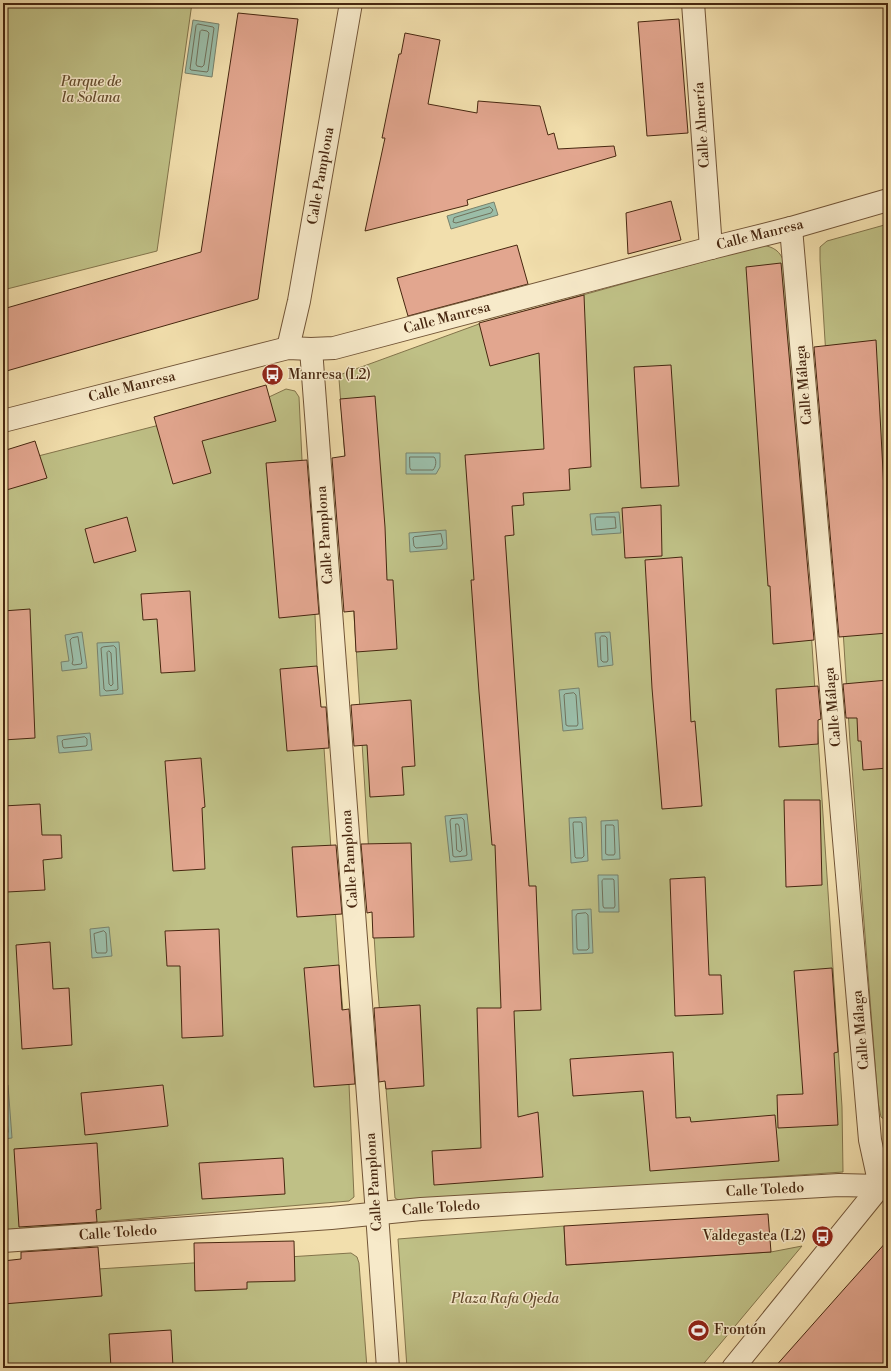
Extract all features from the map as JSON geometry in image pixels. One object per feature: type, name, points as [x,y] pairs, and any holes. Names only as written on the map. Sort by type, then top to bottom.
[{"type":"street","name":"Calle Pamplona","points":[[288,348],[299,300],[351,3]]},
{"type":"street","name":"Calle Almería","points":[[693,3],[711,248]]},
{"type":"street","name":"Calle Manresa","points":[[3,421],[288,348],[334,348],[791,228],[888,200]]},
{"type":"street","name":"Calle Málaga","points":[[791,228],[870,1140],[884,1181]]},
{"type":"street","name":"Calle Pamplona","points":[[311,349],[388,1368]]},
{"type":"street","name":"Calle Toledo","points":[[3,1241],[377,1214],[437,1208],[838,1185],[884,1181]]},
{"type":"street","points":[[733,1368],[884,1181]]},
{"type":"green space","name":"Parque de la Solana","points":[[3,3],[192,3],[157,251],[3,290]]},
{"type":"green space","points":[[888,224],[888,1122],[881,1117],[878,1102],[850,742],[820,247],[827,241]]},
{"type":"green space","points":[[762,245],[776,250],[781,255],[784,262],[798,429],[842,1107],[843,1172],[402,1202],[395,1198],[376,967],[348,496],[339,379],[342,374],[479,324]]},
{"type":"green space","points":[[286,389],[295,391],[299,397],[302,460],[315,615],[317,666],[349,1084],[354,1197],[349,1201],[3,1230],[3,465],[269,397]]},
{"type":"green space","name":"Plaza Rafa Ojeda","points":[[564,1226],[566,1265],[771,1252],[802,1246],[700,1368],[407,1368],[398,1239]]},
{"type":"green space","points":[[351,1253],[357,1257],[359,1263],[367,1368],[3,1368],[3,1275]]},
{"type":"water","points":[[193,20],[219,24],[212,77],[185,73]]},
{"type":"water","points":[[494,202],[498,215],[451,229],[447,216]]},
{"type":"water","points":[[406,453],[440,453],[440,467],[436,474],[406,474]]},
{"type":"water","points":[[619,512],[621,533],[592,535],[590,514]]},
{"type":"water","points":[[446,530],[447,549],[410,552],[409,533]]},
{"type":"water","points":[[82,632],[87,668],[62,671],[61,662],[69,661],[65,635]]},
{"type":"water","points":[[610,632],[613,665],[598,667],[595,633]]},
{"type":"water","points":[[119,642],[123,694],[100,696],[97,643]]},
{"type":"water","points":[[579,688],[583,729],[563,731],[559,690]]},
{"type":"water","points":[[90,733],[92,750],[59,753],[57,736]]},
{"type":"water","points":[[467,814],[472,860],[450,862],[445,816]]},
{"type":"water","points":[[586,817],[588,861],[571,863],[569,818]]},
{"type":"water","points":[[618,820],[620,859],[602,860],[601,821]]},
{"type":"water","points":[[598,875],[618,875],[619,912],[599,912]]},
{"type":"water","points":[[591,909],[593,953],[573,954],[572,910]]},
{"type":"water","points":[[109,927],[112,956],[92,958],[90,929]]},
{"type":"water","points":[[8,1085],[12,1138],[3,1139],[3,1086]]},
{"type":"building","points":[[238,13],[298,19],[258,299],[3,372],[3,309],[201,252]]},
{"type":"building","points":[[679,19],[688,133],[647,136],[638,22]]},
{"type":"building","points":[[405,33],[440,40],[428,104],[477,113],[478,101],[540,106],[548,135],[554,133],[558,149],[614,146],[616,156],[467,200],[468,205],[365,231],[385,138],[382,138],[399,54],[401,54]]},
{"type":"building","points":[[671,201],[681,240],[628,254],[626,213]]},
{"type":"building","points":[[517,245],[528,284],[408,316],[397,278]]},
{"type":"building","points":[[781,263],[814,640],[773,644],[746,267]]},
{"type":"building","points":[[584,295],[591,467],[569,469],[570,490],[523,493],[524,505],[512,506],[514,535],[505,536],[529,886],[536,886],[541,1010],[514,1011],[518,1117],[538,1112],[543,1177],[434,1185],[432,1151],[481,1148],[477,1008],[501,1008],[495,845],[492,845],[479,692],[471,580],[474,580],[465,455],[544,449],[539,353],[490,366],[479,323]]},
{"type":"building","points":[[876,340],[884,490],[886,490],[888,510],[888,633],[839,637],[814,347]]},
{"type":"building","points":[[671,365],[679,486],[641,488],[634,367]]},
{"type":"building","points":[[266,385],[276,421],[202,441],[211,473],[173,484],[154,417]]},
{"type":"building","points":[[375,396],[385,527],[387,580],[393,580],[397,649],[356,652],[354,611],[344,612],[332,458],[345,456],[340,399]]},
{"type":"building","points":[[35,441],[47,478],[3,491],[3,451]]},
{"type":"building","points":[[307,460],[319,614],[279,618],[266,463]]},
{"type":"building","points":[[661,505],[662,556],[625,558],[622,508]]},
{"type":"building","points":[[127,517],[136,551],[94,563],[85,529]]},
{"type":"building","points":[[682,557],[691,722],[695,721],[702,806],[662,809],[652,688],[645,560]]},
{"type":"building","points":[[190,591],[195,671],[161,673],[157,619],[143,620],[141,594]]},
{"type":"building","points":[[30,609],[35,738],[3,740],[3,611]]},
{"type":"building","points":[[317,666],[321,707],[326,707],[329,748],[287,751],[280,669]]},
{"type":"building","points":[[888,680],[888,768],[863,770],[861,741],[858,741],[857,718],[846,718],[843,684]]},
{"type":"building","points":[[818,686],[821,719],[818,720],[818,744],[779,747],[776,689]]},
{"type":"building","points":[[411,700],[415,766],[402,767],[404,795],[370,797],[367,745],[354,746],[351,705]]},
{"type":"building","points":[[201,758],[205,807],[202,808],[205,869],[173,871],[165,761]]},
{"type":"building","points":[[784,800],[820,800],[822,885],[786,887]]},
{"type":"building","points":[[40,804],[42,835],[61,835],[62,858],[43,860],[45,890],[7,892],[3,806]]},
{"type":"building","points":[[411,843],[414,937],[373,938],[372,912],[367,913],[361,844]]},
{"type":"building","points":[[336,845],[342,914],[297,917],[292,847]]},
{"type":"building","points":[[705,877],[709,975],[721,975],[723,1014],[675,1016],[670,879]]},
{"type":"building","points":[[219,929],[223,1036],[182,1038],[180,966],[167,966],[165,931]]},
{"type":"building","points":[[50,942],[53,989],[69,988],[72,1045],[22,1049],[16,945]]},
{"type":"building","points":[[339,965],[342,1010],[349,1009],[355,1084],[314,1087],[304,968]]},
{"type":"building","points":[[832,968],[838,1052],[834,1053],[838,1125],[778,1128],[777,1095],[803,1094],[794,971]]},
{"type":"building","points":[[420,1005],[424,1086],[386,1089],[385,1081],[379,1082],[374,1008]]},
{"type":"building","points":[[673,1052],[676,1118],[690,1117],[691,1122],[775,1115],[779,1161],[650,1171],[643,1091],[573,1096],[570,1059]]},
{"type":"building","points":[[163,1085],[168,1126],[85,1135],[81,1093]]},
{"type":"building","points":[[97,1143],[101,1209],[96,1210],[97,1222],[19,1227],[14,1149]]},
{"type":"building","points":[[283,1158],[285,1194],[202,1199],[199,1163]]},
{"type":"building","points":[[768,1214],[771,1252],[566,1265],[564,1226]]},
{"type":"building","points":[[888,1240],[888,1368],[774,1368],[845,1288]]},
{"type":"building","points":[[294,1241],[295,1281],[247,1282],[247,1289],[195,1291],[194,1243]]},
{"type":"building","points":[[98,1247],[102,1296],[3,1304],[3,1261],[21,1259],[21,1252]]},
{"type":"building","points":[[171,1330],[173,1367],[111,1368],[109,1334]]},
{"type":"place","name":"Manresa (L2)","points":[[272,375]]},
{"type":"place","name":"Valdegastea (L2)","points":[[822,1236]]},
{"type":"place","name":"Frontón","points":[[699,1330]]}]
